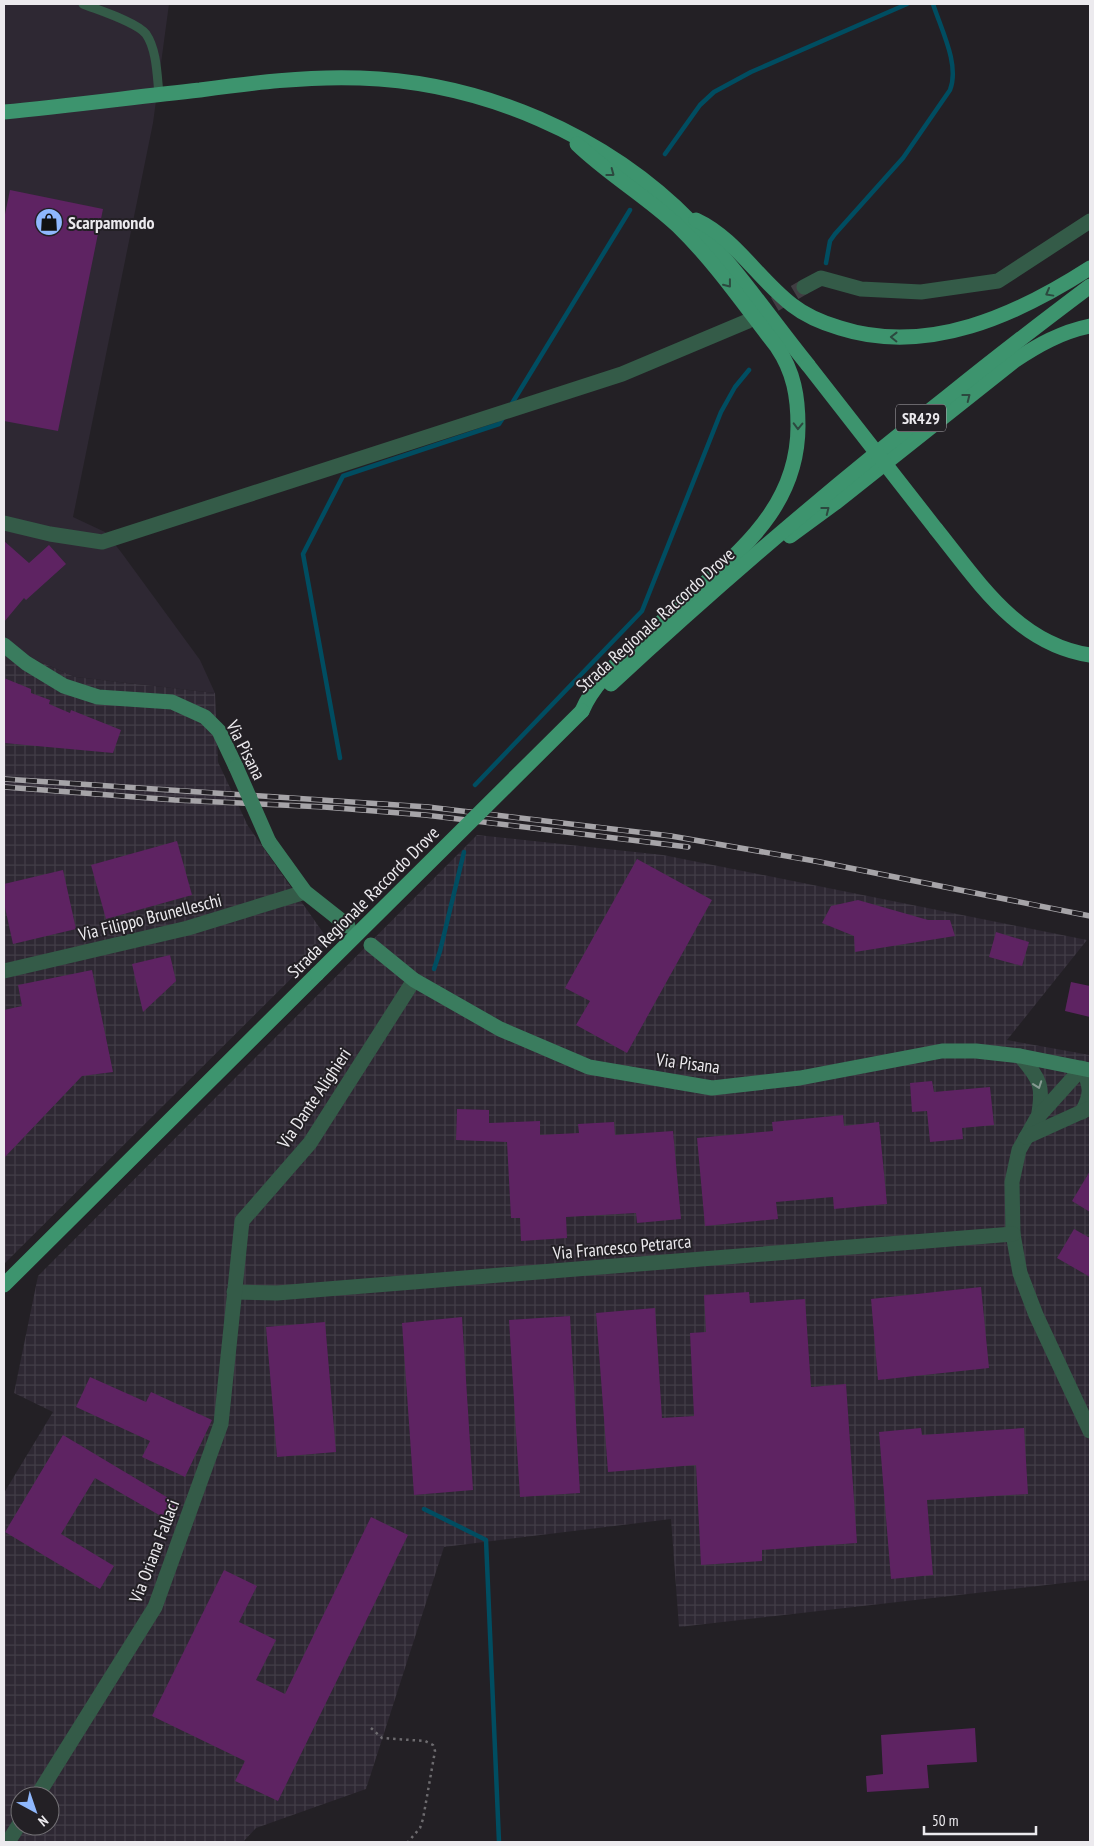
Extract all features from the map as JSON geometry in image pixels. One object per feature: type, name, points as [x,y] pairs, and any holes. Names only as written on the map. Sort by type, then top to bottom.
[{"type":"main road","points":[[4,112],[247,84],[346,77],[386,79],[439,87],[487,99],[561,129],[587,142],[642,180],[683,214],[715,248],[992,599],[1014,620],[1030,631],[1054,644],[1090,655]]},
{"type":"main road","points":[[561,129],[591,158],[656,207],[688,237],[760,326],[781,354],[789,369],[795,387],[798,410],[798,430],[794,459],[787,484],[751,550]]},
{"type":"main road","points":[[683,214],[718,233],[798,309],[833,326],[860,334],[875,336],[922,336],[969,327],[1025,305],[1090,268]]},
{"type":"main road","name":"SR429","points":[[751,550],[1090,286]]},
{"type":"main road","points":[[751,550],[802,528],[1019,357],[1056,336],[1090,326]]},
{"type":"main road","name":"Strada Regionale Raccordo Drove","points":[[4,1284],[582,711],[596,688],[624,656],[751,550]]},
{"type":"street","points":[[804,288],[821,278],[861,289],[921,292],[998,281],[1090,221]]},
{"type":"street","points":[[4,522],[50,534],[102,542],[622,374],[748,321]]},
{"type":"street","name":"Via Pisana","points":[[4,645],[26,663],[64,686],[98,698],[172,702],[205,717],[219,731],[269,842],[305,892],[348,926]]},
{"type":"street","name":"Via Filippo Brunelleschi","points":[[4,971],[188,928],[305,892]]},
{"type":"street","name":"Via Pisana","points":[[371,945],[414,980],[500,1029],[589,1067],[712,1088],[800,1078],[942,1052],[976,1051],[1020,1056],[1086,1069]]},
{"type":"street","name":"Via Dante Alighieri","points":[[234,1292],[242,1221],[310,1143],[414,980]]},
{"type":"street","points":[[1020,1056],[1032,1070],[1041,1091],[1038,1118]]},
{"type":"street","points":[[1026,1137],[1086,1110],[1090,1090],[1086,1069]]},
{"type":"street","points":[[1086,1069],[1038,1118],[1019,1150],[1012,1182],[1013,1234],[1020,1273],[1036,1315],[1090,1431]]},
{"type":"street","name":"Via Francesco Petrarca","points":[[234,1292],[277,1293],[1013,1234]]},
{"type":"street","name":"Via Oriana Fallaci","points":[[43,1786],[155,1606],[221,1424],[234,1292]]},
{"type":"lane","points":[[83,4],[144,31],[154,56],[159,94]]},
{"type":"path","points":[[371,1728],[382,1738],[424,1741],[433,1745],[435,1752],[423,1819],[414,1838],[408,1842]]},
{"type":"shaded area","points":[[4,4],[169,4],[153,123],[73,517],[105,532],[200,660],[215,693],[75,677],[31,658],[4,636]]},
{"type":"shaded area","points":[[4,636],[31,658],[75,677],[215,693],[218,762],[248,826],[329,941],[4,1264]]},
{"type":"shaded area","points":[[477,835],[663,855],[1087,940],[1007,1040],[1090,1055],[1090,1580],[679,1627],[671,1519],[444,1547],[366,1789],[256,1828],[243,1842],[4,1842],[4,1493],[53,1412],[14,1393],[38,1276]]},
{"type":"building","points":[[10,190],[103,209],[58,431],[4,421],[4,219]]},
{"type":"building","points":[[4,541],[29,563],[49,545],[66,564],[26,600],[24,598],[4,622]]},
{"type":"building","points":[[4,678],[31,689],[31,693],[50,700],[49,704],[70,713],[71,710],[121,730],[113,753],[4,743]]},
{"type":"building","points":[[177,841],[192,895],[106,919],[91,865]]},
{"type":"building","points":[[637,859],[712,900],[627,1053],[576,1025],[590,1001],[565,988]]},
{"type":"building","points":[[63,870],[76,929],[13,944],[4,903],[4,884]]},
{"type":"building","points":[[858,900],[928,920],[950,920],[955,936],[855,952],[854,936],[822,923],[831,906]]},
{"type":"building","points":[[996,932],[1029,942],[1022,966],[989,957]]},
{"type":"building","points":[[170,955],[176,981],[143,1012],[132,964]]},
{"type":"building","points":[[92,970],[113,1072],[82,1076],[4,1158],[4,1010],[22,1006],[18,985]]},
{"type":"building","points":[[1071,982],[1090,986],[1090,1017],[1065,1011]]},
{"type":"building","points":[[932,1081],[934,1092],[990,1087],[994,1125],[962,1128],[963,1139],[930,1142],[927,1111],[912,1112],[910,1083]]},
{"type":"building","points":[[457,1109],[489,1110],[489,1123],[540,1121],[540,1135],[579,1133],[578,1124],[614,1122],[615,1135],[673,1131],[681,1219],[637,1223],[636,1213],[566,1217],[567,1238],[521,1241],[520,1218],[511,1218],[507,1142],[456,1140]]},
{"type":"building","points":[[843,1115],[844,1126],[879,1122],[887,1204],[834,1209],[833,1197],[776,1202],[778,1219],[705,1226],[697,1138],[773,1131],[772,1122]]},
{"type":"building","points":[[1090,1171],[1090,1212],[1072,1201]]},
{"type":"building","points":[[1074,1229],[1090,1238],[1090,1277],[1057,1258]]},
{"type":"building","points":[[981,1287],[989,1368],[878,1380],[871,1299]]},
{"type":"building","points":[[749,1292],[750,1303],[805,1299],[811,1387],[846,1384],[857,1543],[762,1550],[762,1561],[701,1565],[696,1465],[608,1472],[596,1313],[655,1308],[662,1418],[694,1416],[690,1333],[706,1332],[704,1295]]},
{"type":"building","points":[[570,1316],[580,1493],[520,1497],[509,1320]]},
{"type":"building","points":[[462,1317],[473,1490],[414,1495],[402,1323]]},
{"type":"building","points":[[325,1322],[336,1452],[277,1457],[266,1327]]},
{"type":"building","points":[[90,1377],[146,1402],[151,1392],[212,1420],[185,1477],[142,1457],[150,1441],[76,1407]]},
{"type":"building","points":[[921,1428],[922,1435],[1024,1428],[1028,1494],[927,1500],[933,1575],[891,1579],[879,1432]]},
{"type":"building","points":[[63,1435],[180,1505],[166,1519],[95,1478],[61,1534],[114,1566],[100,1589],[5,1532]]},
{"type":"building","points":[[371,1517],[408,1535],[278,1801],[235,1781],[245,1761],[152,1716],[224,1570],[257,1586],[239,1622],[276,1640],[256,1680],[285,1694]]},
{"type":"building","points":[[975,1728],[977,1762],[927,1765],[929,1788],[867,1792],[866,1776],[883,1774],[881,1735]]},
{"type":"waterway","points":[[665,154],[700,105],[714,92],[751,72],[907,4]]},
{"type":"waterway","points":[[826,263],[830,241],[835,234],[903,158],[950,90],[953,70],[951,58],[933,4]]},
{"type":"waterway","points":[[511,405],[630,210]]},
{"type":"waterway","points":[[475,785],[642,611],[721,412],[735,387],[749,370]]},
{"type":"waterway","points":[[340,758],[303,554],[343,476],[499,424],[503,418]]},
{"type":"waterway","points":[[434,969],[464,852]]},
{"type":"waterway","points":[[424,1509],[486,1540],[499,1842]]},
{"type":"tunnel","points":[[755,316],[804,287]]},
{"type":"railway","points":[[4,779],[428,807],[671,836],[815,861],[1090,916]]},
{"type":"railway","points":[[4,787],[175,800],[324,807],[425,815],[688,847]]},
{"type":"place","name":"Scarpamondo","points":[[49,222]]}]
